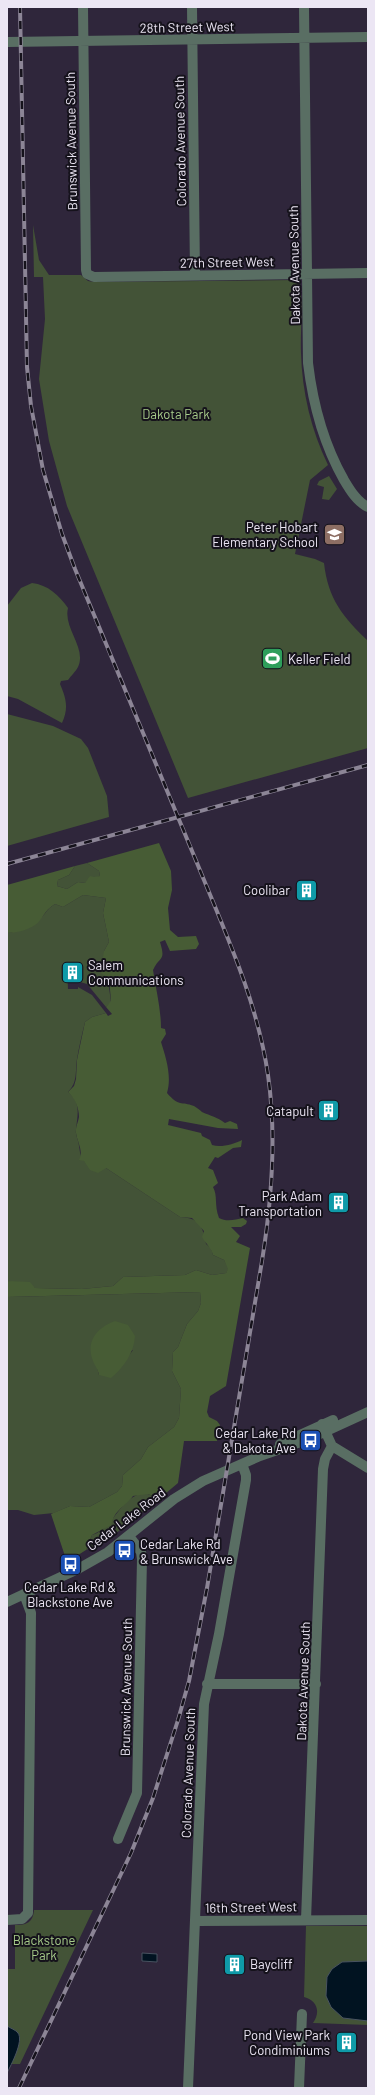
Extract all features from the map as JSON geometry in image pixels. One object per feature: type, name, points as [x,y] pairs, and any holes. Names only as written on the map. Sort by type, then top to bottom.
[{"type":"street","name":"Brunswick Avenue South","points":[[83,7],[87,274]]},
{"type":"street","name":"Colorado Avenue South","points":[[192,7],[195,275]]},
{"type":"street","name":"Dakota Avenue South","points":[[304,7],[308,363],[319,421],[337,468],[358,500],[368,507]]},
{"type":"street","name":"28th Street West","points":[[7,42],[192,41],[368,37]]},
{"type":"street","name":"27th Street West","points":[[87,274],[94,277],[368,273]]},
{"type":"street","name":"Cedar Lake Road","points":[[323,1428],[368,1405]]},
{"type":"street","name":"Cedar Lake Road","points":[[7,1602],[88,1564],[129,1536],[189,1489],[203,1481],[260,1456],[270,1449],[368,1412]]},
{"type":"street","points":[[323,1428],[332,1446],[368,1468]]},
{"type":"street","name":"Dakota Avenue South","points":[[306,1920],[323,1469],[325,1460],[332,1446]]},
{"type":"street","name":"Colorado Avenue South","points":[[188,2088],[204,1704],[246,1480],[246,1475],[242,1464]]},
{"type":"street","name":"Brunswick Avenue South","points":[[118,1839],[137,1793],[142,1559],[141,1552],[129,1536]]},
{"type":"street","points":[[7,1920],[22,1919],[26,1916],[31,1613],[24,1594]]},
{"type":"street","points":[[207,1684],[316,1684]]},
{"type":"street","name":"16th Street West","points":[[196,1921],[368,1920]]},
{"type":"street","points":[[299,2088],[302,2014]]},
{"type":"green space","name":"Dakota Park","points":[[33,225],[39,260],[49,275],[81,275],[88,281],[94,282],[295,280],[299,282],[302,317],[301,344],[303,382],[312,424],[328,465],[310,480],[295,554],[324,563],[329,587],[338,606],[351,624],[368,641],[368,748],[188,798],[67,506],[49,441],[39,379],[45,319],[43,277],[34,277]]},
{"type":"green space","points":[[329,476],[337,489],[329,500],[322,499],[324,487],[317,485],[319,481]]},
{"type":"green space","points":[[32,583],[38,584],[53,591],[68,608],[67,615],[69,623],[80,653],[80,660],[77,669],[68,680],[61,681],[60,684],[66,703],[62,723],[18,699],[7,696],[7,606],[21,588]]},
{"type":"green space","points":[[7,714],[53,726],[81,739],[88,748],[107,796],[109,817],[7,846]]},
{"type":"green space","points":[[159,843],[171,871],[172,890],[168,908],[170,930],[178,937],[196,936],[199,944],[196,949],[170,951],[165,940],[160,942],[162,956],[153,970],[161,1028],[165,1029],[166,1034],[161,1042],[169,1074],[167,1093],[177,1102],[194,1106],[202,1112],[225,1123],[230,1121],[237,1124],[238,1129],[218,1128],[169,1119],[168,1125],[201,1133],[202,1136],[210,1140],[212,1145],[216,1146],[227,1145],[242,1140],[241,1147],[233,1148],[218,1158],[215,1157],[208,1168],[213,1170],[218,1183],[213,1187],[219,1218],[234,1220],[243,1218],[247,1221],[246,1224],[241,1227],[231,1227],[240,1236],[236,1242],[250,1248],[226,1386],[210,1396],[207,1412],[209,1417],[217,1421],[220,1425],[217,1441],[184,1441],[178,1483],[159,1499],[148,1494],[133,1496],[117,1512],[111,1525],[92,1535],[86,1550],[67,1562],[51,1514],[70,1506],[89,1507],[117,1492],[122,1486],[123,1475],[141,1459],[148,1447],[174,1427],[179,1418],[181,1389],[172,1371],[173,1352],[178,1347],[187,1324],[198,1311],[201,1303],[200,1292],[7,1297],[7,1281],[30,1282],[35,1288],[82,1289],[113,1286],[123,1277],[185,1275],[196,1270],[212,1275],[226,1273],[228,1269],[224,1260],[213,1255],[202,1237],[204,1231],[192,1218],[180,1217],[106,1168],[98,1173],[90,1170],[84,1161],[79,1160],[81,1150],[76,1131],[79,1117],[78,1110],[75,1100],[68,1092],[74,1086],[76,1079],[77,1060],[85,1022],[92,1017],[106,1013],[108,1016],[112,1014],[106,1007],[111,1001],[109,978],[101,973],[104,951],[109,942],[103,913],[106,898],[83,895],[63,907],[55,904],[48,910],[38,923],[32,927],[22,931],[7,933],[7,885],[75,866],[69,875],[58,880],[57,886],[67,889],[78,882],[85,883],[90,876],[100,876],[99,871],[87,863]]},
{"type":"green space","points":[[87,863],[99,871],[100,876],[85,883],[78,882],[67,889],[57,886],[58,880],[69,875],[75,866]]},
{"type":"green space","points":[[83,895],[106,898],[103,913],[109,942],[104,951],[111,1002],[106,1007],[87,984],[80,982],[78,978],[77,965],[67,966],[68,989],[78,989],[78,987],[92,995],[106,1013],[92,1017],[85,1022],[76,1064],[76,1077],[68,1092],[77,1105],[78,1115],[76,1132],[81,1156],[84,1161],[106,1168],[180,1217],[196,1221],[203,1232],[206,1244],[211,1248],[213,1255],[224,1260],[229,1269],[226,1273],[212,1275],[196,1270],[185,1275],[123,1277],[113,1286],[82,1289],[35,1288],[7,1281],[7,933],[20,930],[32,924],[55,904],[63,907]]},
{"type":"green space","points":[[200,1292],[201,1303],[198,1311],[187,1324],[178,1347],[173,1352],[172,1371],[181,1389],[179,1418],[174,1427],[148,1447],[141,1459],[123,1475],[122,1486],[117,1492],[89,1507],[70,1506],[54,1513],[34,1515],[18,1510],[7,1510],[7,1297]],"holes":[[[133,1350],[127,1358],[99,1375],[97,1367]]]},
{"type":"green space","points":[[115,1321],[128,1325],[135,1336],[133,1348],[128,1359],[111,1378],[99,1375],[91,1354],[91,1347],[92,1341],[98,1331]]},
{"type":"green space","points":[[140,1494],[148,1494],[159,1499],[105,1542],[86,1550],[92,1535],[105,1527],[127,1502]]},
{"type":"green space","name":"Blackstone Park","points":[[34,1910],[93,1910],[20,2064],[7,2064],[7,1969],[15,1969],[15,1925],[26,1924],[32,1918]]},
{"type":"green space","points":[[306,1926],[368,1926],[368,2025],[313,2023],[317,2015],[315,2004],[304,1997]]},
{"type":"water","points":[[142,1953],[157,1954],[157,1962],[142,1961]]},
{"type":"water","points":[[368,1961],[368,2021],[343,2018],[331,2007],[326,1996],[327,1977],[332,1969],[342,1962]]},
{"type":"water","points":[[7,2026],[18,2033],[19,2042],[7,2073]]},
{"type":"railway","points":[[19,2088],[131,1853],[153,1798],[189,1681],[207,1588],[262,1261],[271,1191],[273,1145],[271,1098],[268,1075],[263,1047],[248,993],[218,915],[75,569],[62,534],[43,470],[31,406],[27,367],[20,7]]},
{"type":"railway","points":[[7,864],[368,765]]},
{"type":"place","name":"Peter Hobart Elementary School","points":[[334,534]]},
{"type":"place","name":"Keller Field","points":[[272,659]]},
{"type":"place","name":"Coolibar","points":[[306,890]]},
{"type":"place","name":"Salem Communications","points":[[72,972]]},
{"type":"place","name":"Catapult","points":[[329,1111]]},
{"type":"place","name":"Park Adam Transportation","points":[[338,1203]]},
{"type":"place","name":"Cedar Lake Rd & Dakota Ave","points":[[311,1440]]},
{"type":"place","name":"Cedar Lake Rd & Brunswick Ave","points":[[124,1551]]},
{"type":"place","name":"Cedar Lake Rd & Blackstone Ave","points":[[70,1565]]},
{"type":"place","name":"Baycliff","points":[[234,1964]]},
{"type":"place","name":"Pond View Park Condiminiums","points":[[346,2042]]}]
